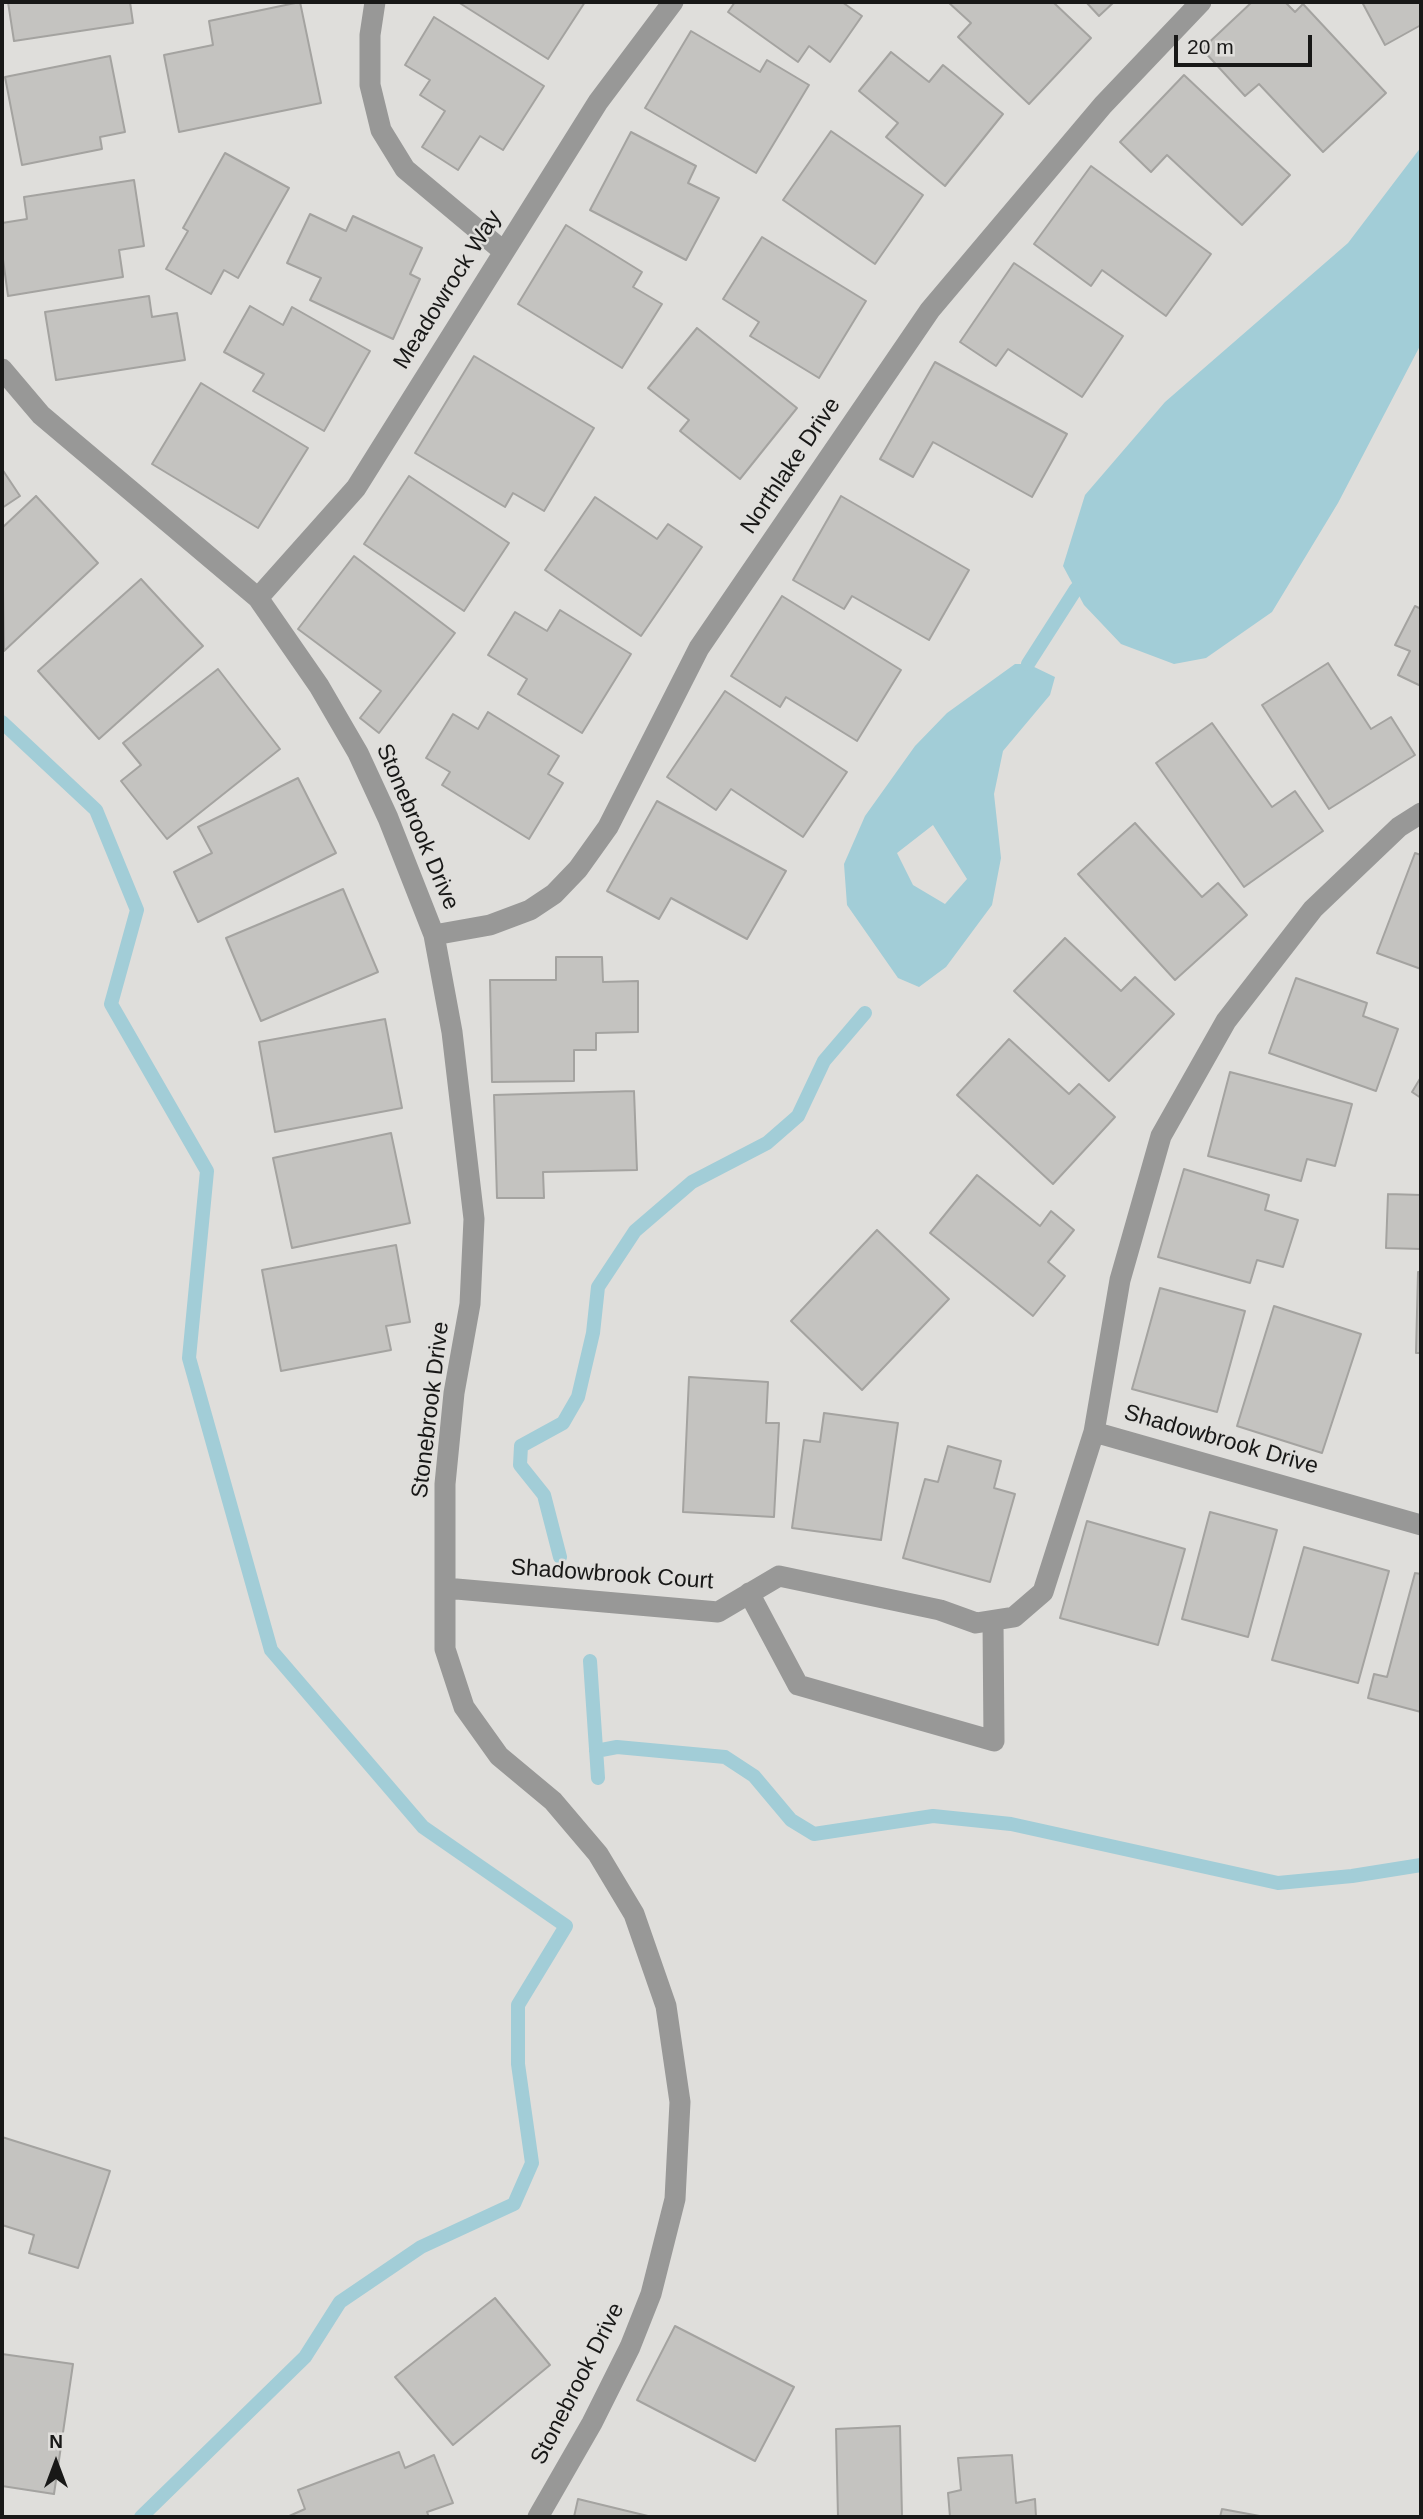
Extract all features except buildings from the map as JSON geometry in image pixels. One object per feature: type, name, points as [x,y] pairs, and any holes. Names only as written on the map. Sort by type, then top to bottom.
[{"type":"street","points":[[374,2],[370,35],[370,85],[381,130],[405,169],[503,251]]},
{"type":"street","name":"Meadowrock Way","points":[[258,598],[356,488],[598,102],[673,2]]},
{"type":"street","name":"Northlake Drive","points":[[434,934],[490,925],[530,910],[554,894],[578,869],[608,827],[699,648],[930,310],[1103,105],[1201,2]]},
{"type":"street","name":"Stonebrook Drive","points":[[2,369],[41,415],[258,598],[319,686],[358,753],[388,818],[434,934],[452,1032],[474,1219],[470,1304],[454,1393],[445,1484],[445,1649],[464,1707],[499,1756],[553,1801],[598,1854],[634,1914],[666,2006],[680,2102],[675,2199],[652,2294],[630,2347],[592,2423],[538,2517]]},
{"type":"street","name":"Shadowbrook Drive","points":[[1421,814],[1399,827],[1313,909],[1226,1021],[1161,1136],[1120,1280],[1094,1432],[1421,1525]]},
{"type":"street","name":"Shadowbrook Court","points":[[445,1588],[718,1612],[779,1576],[940,1610],[976,1623],[1014,1617],[1044,1592],[1094,1432]]},
{"type":"street","points":[[749,1593],[798,1685],[994,1741],[993,1621]]},
{"type":"water","points":[[1421,147],[1421,344],[1338,503],[1272,612],[1206,658],[1174,664],[1121,644],[1084,605],[1063,566],[1085,495],[1165,402],[1348,243]]},
{"type":"water","points":[[1015,664],[1028,664],[1055,677],[1050,695],[1003,751],[994,794],[1001,858],[992,905],[946,967],[919,987],[898,978],[847,905],[844,864],[865,816],[915,746],[947,713]],"holes":[[[933,825],[967,879],[945,904],[913,885],[897,853]]]},
{"type":"waterway","points":[[1028,664],[1076,589]]},
{"type":"waterway","points":[[2,722],[96,810],[137,910],[111,1004],[207,1171],[189,1358],[271,1650],[423,1827],[566,1926],[518,2005],[518,2064],[532,2163],[514,2204],[421,2247],[340,2302],[305,2357],[141,2517]]},
{"type":"waterway","points":[[560,1557],[544,1495],[520,1465],[521,1446],[563,1423],[578,1397],[593,1333],[598,1287],[635,1231],[692,1182],[767,1143],[798,1116],[824,1061],[865,1013]]},
{"type":"waterway","points":[[590,1661],[598,1778]]},
{"type":"waterway","points":[[596,1751],[617,1747],[725,1757],[754,1776],[791,1820],[814,1834],[933,1816],[1011,1824],[1278,1883],[1352,1876],[1421,1865]]}]
